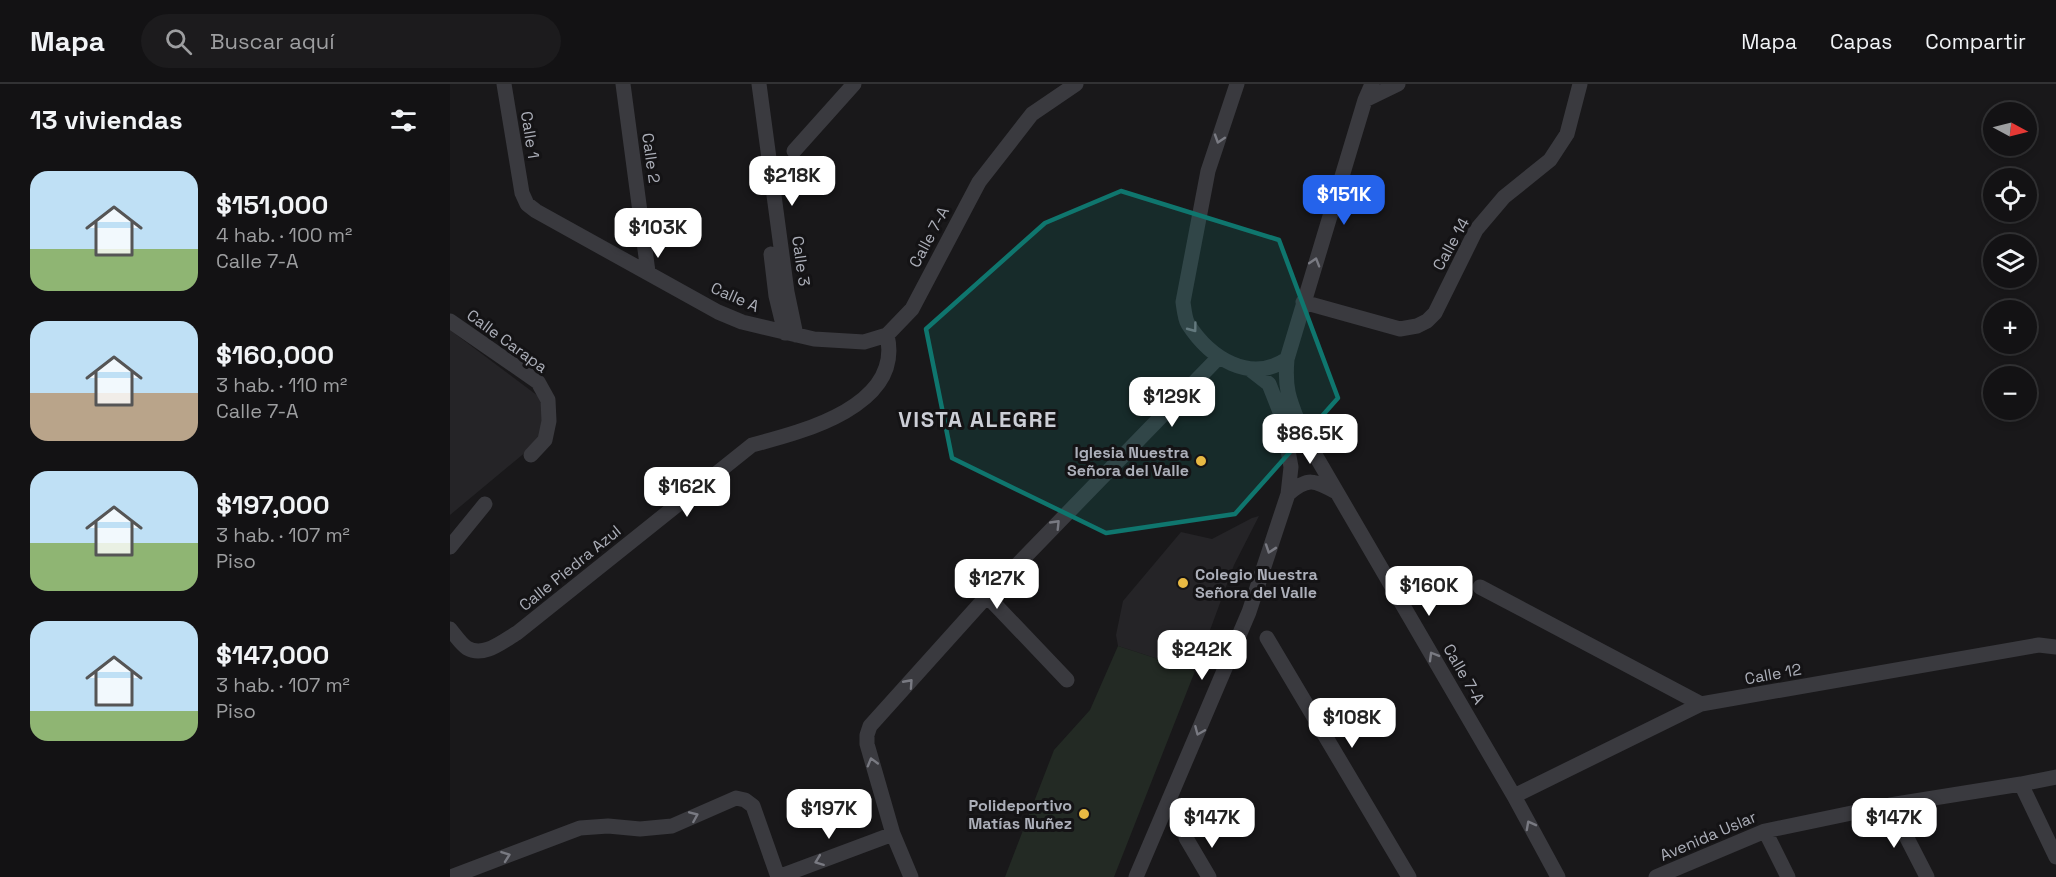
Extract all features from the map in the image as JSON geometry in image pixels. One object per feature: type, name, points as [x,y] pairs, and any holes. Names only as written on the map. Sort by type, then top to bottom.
[{"type":"street","name":"Calle 1","points":[[504,84],[522,193]]},
{"type":"street","name":"Calle 2","points":[[623,84],[648,272]]},
{"type":"street","name":"Calle 3","points":[[751,84],[762,141]]},
{"type":"street","name":"Calle 3","points":[[759,84],[776,296],[790,334]]},
{"type":"street","points":[[794,151],[854,84]]},
{"type":"street","name":"Calle 7-A","points":[[887,335],[912,309],[979,182],[1032,114],[1076,84]]},
{"type":"street","points":[[1136,877],[1249,612],[1288,494],[1291,467],[1282,417],[1269,384],[1251,370],[1218,358],[1187,323],[1183,302],[1208,171],[1237,84]]},
{"type":"street","name":"Calle 7-A","points":[[1372,84],[1365,100],[1287,358],[1285,379],[1287,393],[1303,434],[1514,796],[1558,877]]},
{"type":"street","points":[[1365,100],[1398,84]]},
{"type":"street","name":"Calle 14","points":[[1303,303],[1400,329],[1417,326],[1427,321],[1435,313],[1476,230],[1504,197],[1550,160],[1562,143],[1567,134],[1580,84]]},
{"type":"street","name":"Calle A","points":[[522,193],[528,204],[536,211],[718,312],[742,322],[790,334]]},
{"type":"street","name":"Calle Carapa","points":[[450,321],[538,382],[548,400],[549,421],[545,440],[531,455]]},
{"type":"street","points":[[790,334],[814,339],[864,342],[887,335]]},
{"type":"street","name":"Calle Piedra Azul","points":[[450,629],[467,648],[476,651],[486,651],[517,633],[752,445],[800,432],[839,416],[871,393],[886,368],[891,349],[887,335]]},
{"type":"street","points":[[911,877],[893,834],[867,744],[870,726],[987,596],[1218,358]]},
{"type":"street","points":[[1251,370],[1271,368],[1287,358]]},
{"type":"street","points":[[1288,494],[1301,483],[1310,481],[1337,492]]},
{"type":"street","points":[[450,547],[485,504]]},
{"type":"street","points":[[1480,587],[1701,704]]},
{"type":"street","points":[[987,596],[1067,680]]},
{"type":"street","points":[[1267,638],[1409,877]]},
{"type":"street","name":"Calle 12","points":[[1514,796],[1701,704],[2039,645],[2056,647]]},
{"type":"street","name":"Avenida Uslar","points":[[1656,877],[1765,831],[1890,805],[2056,777]]},
{"type":"street","points":[[2022,784],[2056,857]]},
{"type":"street","points":[[451,877],[580,828],[608,826],[640,829],[672,826],[736,798],[745,800],[753,806],[778,877],[893,834]]},
{"type":"street","points":[[1890,805],[1927,877]]},
{"type":"street","points":[[1765,831],[1788,877]]},
{"type":"street","points":[[1186,838],[1209,877]]},
{"type":"highlighted area","points":[[1121,191],[1279,240],[1338,398],[1235,514],[1106,533],[952,458],[926,329],[1045,223]]},
{"type":"shaded area","points":[[450,330],[545,403],[539,441],[450,515]]},
{"type":"shaded area","name":"Colegio Nuestra Señora del Valle","points":[[1259,516],[1234,565],[1195,671],[1118,646],[1116,635],[1123,601],[1181,532],[1212,539]]},
{"type":"shaded area","name":"Polideportivo Matías Nuñez","points":[[1118,646],[1195,671],[1114,877],[1005,877],[1054,750],[1090,710]]},
{"type":"place","name":"Iglesia Nuestra Señora del Valle","points":[[1201,461]]},
{"type":"place","name":"Colegio Nuestra Señora del Valle","points":[[1183,583]]},
{"type":"place","name":"Polideportivo Matías Nuñez","points":[[1084,814]]},
{"type":"district","name":"VISTA ALEGRE","points":[[978,419]]}]
